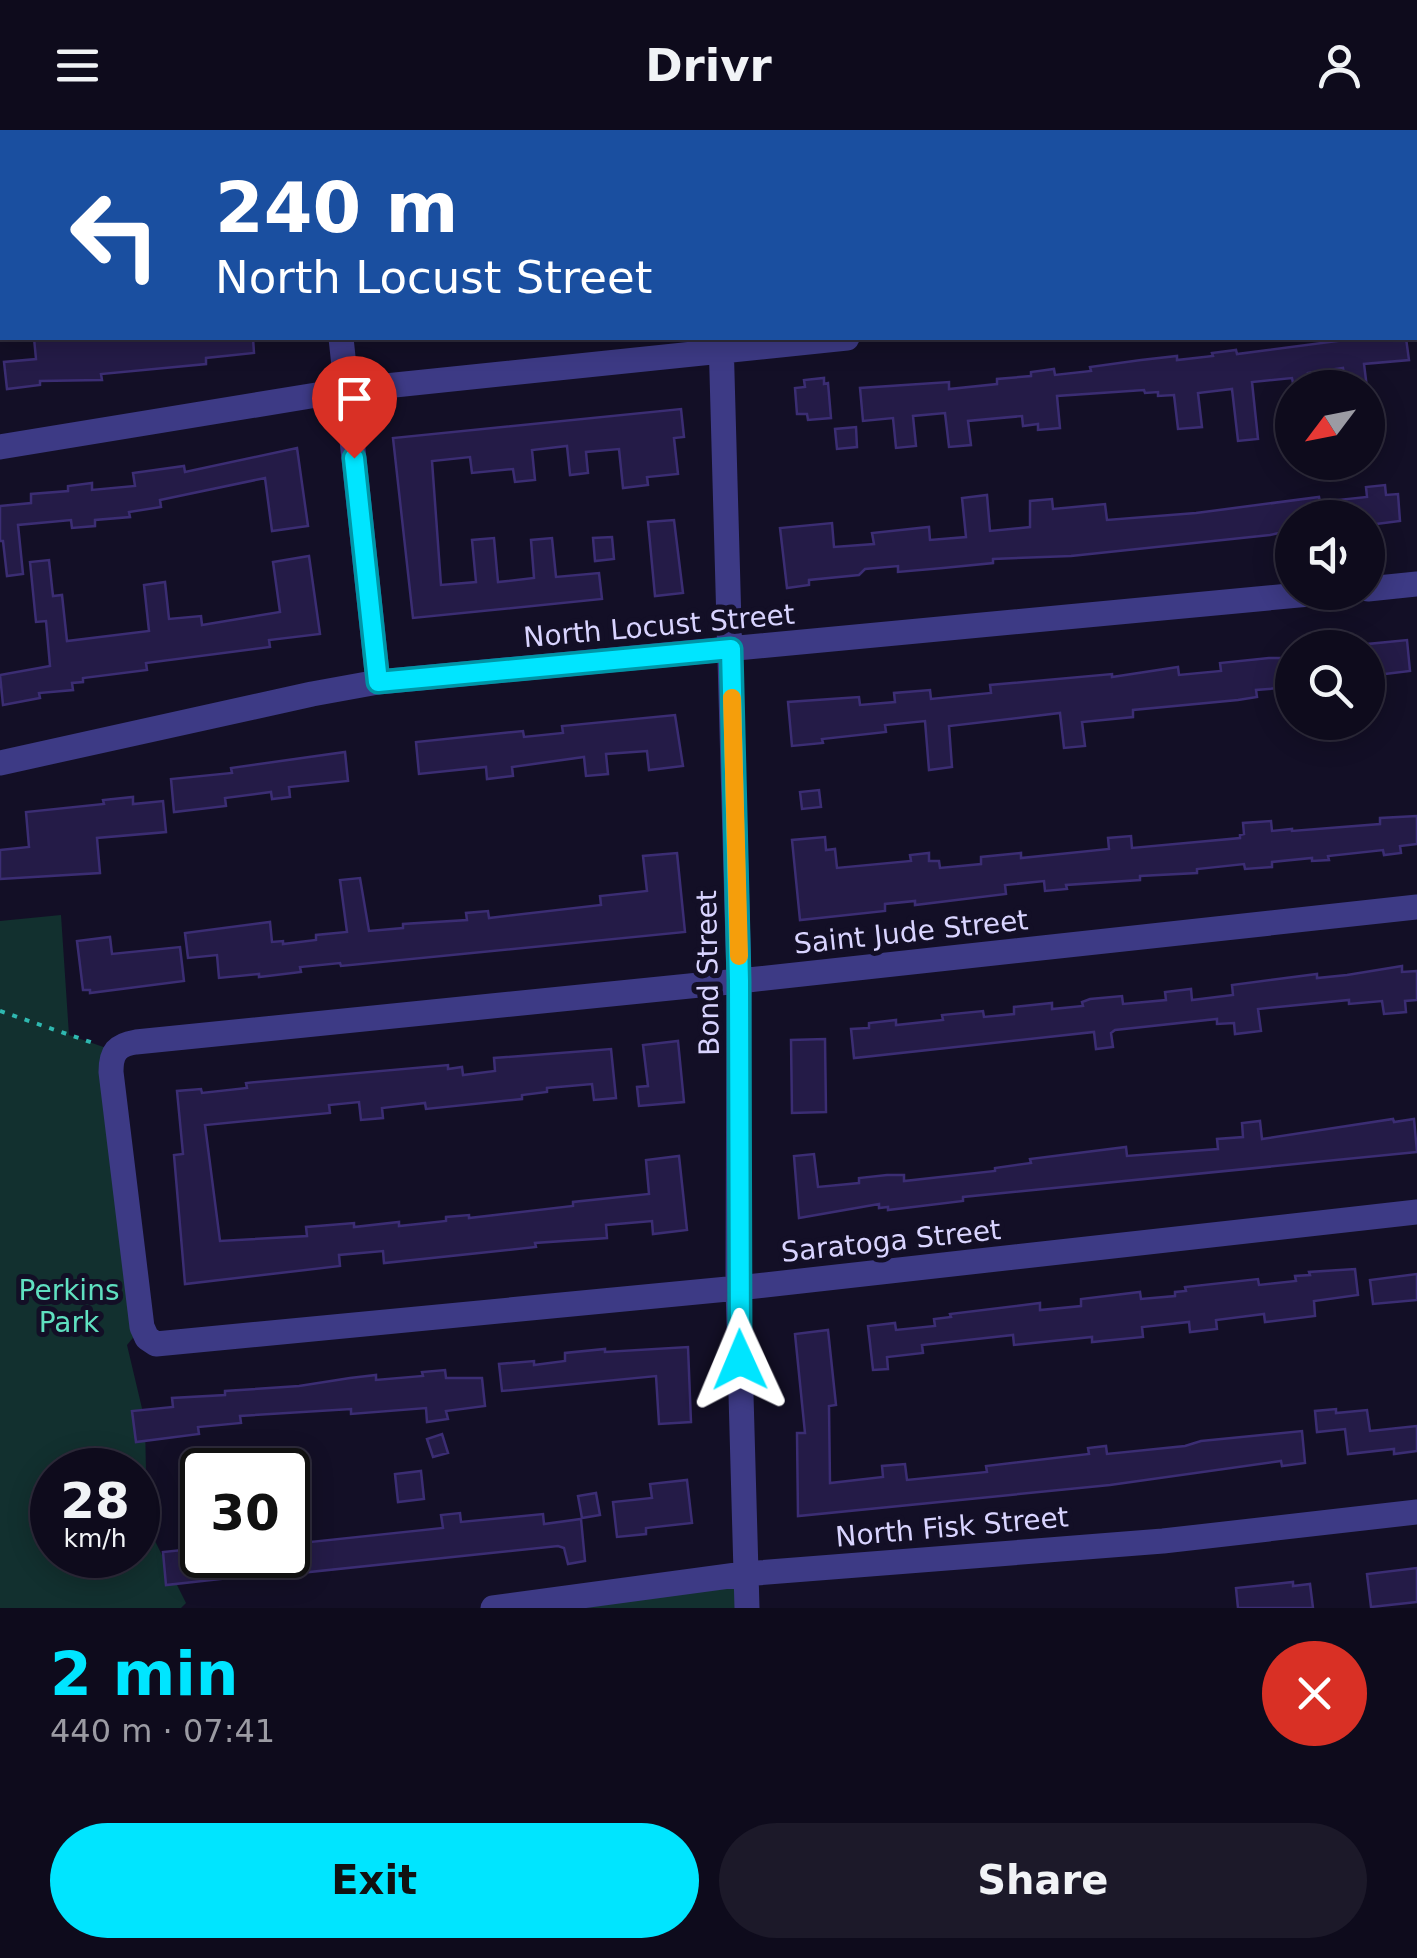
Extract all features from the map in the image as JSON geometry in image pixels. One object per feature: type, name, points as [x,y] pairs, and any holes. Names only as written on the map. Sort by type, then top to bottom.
[{"type":"street","points":[[341,340],[378,682]]},
{"type":"street","points":[[0,447],[347,390],[722,344],[805,340]]},
{"type":"street","name":"Bond Street","points":[[722,344],[739,981],[738,1288],[747,1608]]},
{"type":"street","points":[[1385,587],[1417,584]]},
{"type":"street","name":"North Locust Street","points":[[0,763],[378,682],[1275,597]]},
{"type":"street","name":"Saint Jude Street","points":[[115,1051],[120,1044],[136,1042],[1417,907]]},
{"type":"street","name":"Saratoga Street","points":[[115,1051],[111,1072],[142,1327],[147,1338],[156,1344],[738,1288],[1417,1212]]},
{"type":"street","name":"North Fisk Street","points":[[493,1608],[744,1574],[1163,1540],[1417,1512]]},
{"type":"path","points":[[0,1010],[115,1051]]},
{"type":"green space","name":"Perkins Park","points":[[61,915],[69,1035],[115,1051],[142,1327],[127,1345],[145,1421],[146,1448],[30,1448],[30,1578],[160,1578],[160,1551],[186,1603],[181,1608],[0,1608],[0,921]]},
{"type":"green space","points":[[744,1574],[747,1608],[485,1608]]},
{"type":"building","points":[[34,340],[253,340],[254,353],[206,358],[206,364],[101,374],[102,380],[40,381],[40,385],[7,389],[4,362],[36,359]]},
{"type":"building","points":[[1345,340],[1406,340],[1409,360],[1364,364],[1365,370],[1275,370],[1275,380],[1252,382],[1258,439],[1238,441],[1232,389],[1198,393],[1202,427],[1178,429],[1174,395],[1158,396],[1158,392],[1144,390],[1057,396],[1060,428],[1038,430],[1038,424],[1023,426],[1022,416],[968,421],[971,445],[949,447],[945,413],[913,416],[916,446],[896,448],[893,418],[863,421],[860,388],[949,382],[949,389],[997,384],[997,379],[1031,376],[1031,372],[1054,369],[1055,375],[1091,371],[1090,367],[1177,356],[1177,360],[1213,356],[1212,353],[1236,350],[1237,354]]},
{"type":"building","points":[[824,378],[824,384],[828,383],[831,418],[808,420],[807,414],[797,414],[795,388],[805,387],[804,380]]},
{"type":"building","points":[[681,409],[684,437],[674,438],[678,474],[647,477],[648,485],[623,488],[619,449],[586,452],[588,473],[570,475],[567,446],[532,450],[535,480],[515,482],[513,469],[472,473],[470,457],[432,461],[441,585],[476,582],[472,540],[494,538],[498,582],[534,578],[531,540],[552,538],[556,577],[599,573],[602,599],[413,618],[393,438]]},
{"type":"building","points":[[856,427],[857,447],[837,449],[835,429]]},
{"type":"building","points":[[297,448],[308,526],[272,531],[265,478],[160,500],[161,507],[129,512],[130,517],[95,520],[95,526],[72,528],[71,520],[18,525],[23,574],[7,576],[0,541],[0,506],[31,503],[31,494],[68,491],[68,486],[92,483],[92,490],[135,486],[133,473],[184,466],[185,472]]},
{"type":"building","points":[[1385,485],[1386,495],[1398,494],[1400,521],[1385,523],[1385,500],[1339,500],[1367,497],[1366,487]]},
{"type":"building","points":[[987,495],[990,531],[1030,527],[1030,501],[1052,499],[1053,509],[1105,504],[1107,520],[1275,503],[1275,534],[1071,556],[993,559],[993,563],[898,572],[898,566],[865,569],[859,575],[809,580],[809,585],[787,588],[780,528],[832,523],[834,547],[874,544],[872,533],[929,527],[930,540],[966,537],[962,498]]},
{"type":"building","points":[[674,520],[683,593],[655,596],[648,522]]},
{"type":"building","points":[[612,537],[614,559],[595,561],[593,538]]},
{"type":"building","points":[[309,556],[320,634],[269,640],[270,647],[146,663],[147,670],[83,678],[83,682],[72,683],[73,690],[39,693],[40,698],[3,705],[0,675],[50,666],[46,621],[36,622],[30,562],[49,560],[53,596],[62,595],[67,641],[149,631],[144,585],[165,582],[169,619],[201,616],[202,625],[280,612],[273,562]]},
{"type":"building","points":[[1407,640],[1410,671],[1385,674],[1385,642]]},
{"type":"building","points":[[1275,658],[1275,688],[1256,690],[1257,697],[1133,710],[1133,717],[1082,722],[1085,746],[1064,748],[1060,713],[949,726],[952,767],[929,770],[925,721],[885,725],[886,732],[792,746],[788,702],[859,697],[860,705],[895,702],[894,693],[930,690],[931,699],[991,693],[990,685],[1112,677],[1178,667],[1179,675],[1221,671],[1220,663]]},
{"type":"building","points":[[675,715],[683,766],[649,770],[647,751],[606,754],[608,774],[586,776],[584,757],[512,767],[513,776],[487,779],[486,767],[419,774],[416,742],[523,731],[524,737],[563,733],[562,726]]},
{"type":"building","points":[[345,752],[348,781],[289,787],[290,797],[272,799],[271,792],[225,798],[226,806],[174,812],[171,779],[232,773],[231,768]]},
{"type":"building","points":[[819,790],[821,807],[802,809],[800,792]]},
{"type":"building","points":[[133,797],[133,804],[163,801],[166,832],[97,838],[100,873],[0,879],[0,850],[29,847],[26,812]]},
{"type":"building","points":[[1417,816],[1417,844],[1400,846],[1401,853],[1384,855],[1383,850],[1328,856],[1329,860],[1272,862],[1272,867],[1245,869],[1244,864],[1197,869],[1197,873],[1140,876],[1140,880],[1066,885],[1067,889],[1045,891],[1044,881],[1005,885],[1006,894],[915,905],[915,901],[885,904],[885,911],[800,920],[792,840],[825,837],[826,850],[835,849],[837,868],[911,861],[910,855],[929,853],[929,861],[939,861],[940,868],[981,864],[981,857],[1021,853],[1021,858],[1109,849],[1108,838],[1131,836],[1132,848],[1240,838],[1244,834],[1243,823],[1271,821],[1272,831],[1292,831],[1380,824],[1380,818]]},
{"type":"building","points":[[677,853],[685,932],[300,967],[301,972],[259,977],[219,978],[217,955],[188,958],[185,933],[270,922],[272,942],[283,944],[347,932],[340,880],[360,878],[369,931],[403,928],[403,924],[467,920],[466,913],[488,911],[489,918],[601,905],[600,896],[647,891],[643,856]]},
{"type":"building","points":[[110,937],[112,954],[180,947],[184,981],[90,993],[83,990],[77,941]]},
{"type":"building","points":[[1402,966],[1402,972],[1417,971],[1417,1000],[1405,1001],[1406,1012],[1384,1014],[1382,1001],[1349,1004],[1349,1000],[1258,1009],[1261,1031],[1235,1034],[1234,1023],[1217,1024],[1217,1019],[1115,1030],[1111,1033],[1113,1047],[1096,1049],[1094,1032],[854,1058],[851,1029],[869,1028],[869,1023],[896,1020],[896,1025],[983,1011],[984,1017],[1014,1014],[1014,1007],[1052,1003],[1052,1009],[1083,1006],[1082,1002],[1090,999],[1122,996],[1123,1004],[1166,1000],[1165,992],[1191,989],[1192,1000],[1233,995],[1232,985]]},
{"type":"building","points":[[825,1039],[826,1112],[792,1113],[791,1040]]},
{"type":"building","points":[[678,1041],[684,1102],[639,1106],[637,1087],[648,1086],[643,1045]]},
{"type":"building","points":[[611,1049],[616,1098],[594,1100],[592,1084],[547,1088],[547,1092],[522,1095],[522,1099],[426,1109],[425,1103],[382,1108],[383,1118],[361,1120],[359,1102],[329,1105],[330,1113],[205,1125],[220,1241],[307,1236],[306,1227],[446,1221],[446,1217],[469,1218],[649,1194],[646,1160],[679,1156],[687,1230],[653,1234],[652,1221],[606,1225],[607,1238],[535,1243],[536,1247],[384,1263],[383,1251],[339,1255],[340,1266],[185,1284],[174,1155],[183,1154],[177,1091],[201,1089],[202,1093],[247,1088],[246,1083],[448,1065],[448,1069],[462,1067],[463,1075],[495,1071],[494,1058]]},
{"type":"building","points":[[1414,1119],[1417,1152],[963,1197],[963,1201],[888,1210],[879,1208],[879,1204],[799,1218],[794,1156],[814,1154],[818,1187],[859,1183],[859,1178],[887,1175],[904,1175],[904,1181],[995,1171],[1031,1163],[1030,1159],[1126,1147],[1127,1156],[1218,1149],[1217,1139],[1243,1137],[1242,1123],[1260,1121],[1262,1139]]},
{"type":"building","points":[[1355,1269],[1358,1295],[1314,1301],[1315,1316],[1265,1322],[1264,1314],[1216,1320],[1217,1329],[1190,1332],[1189,1322],[1142,1327],[1143,1337],[1092,1342],[1092,1337],[1014,1345],[1013,1335],[922,1345],[923,1353],[887,1357],[888,1369],[873,1370],[868,1326],[895,1323],[896,1330],[935,1326],[934,1319],[951,1317],[950,1314],[1040,1303],[1040,1310],[1081,1306],[1081,1299],[1140,1292],[1141,1299],[1175,1296],[1175,1292],[1186,1291],[1185,1287],[1258,1279],[1259,1285],[1296,1281],[1295,1276],[1310,1275],[1309,1272]]},
{"type":"building","points":[[1417,1274],[1417,1300],[1373,1304],[1370,1280]]},
{"type":"building","points":[[828,1330],[836,1405],[829,1406],[830,1483],[883,1477],[882,1466],[905,1464],[907,1480],[987,1472],[986,1466],[1089,1454],[1088,1448],[1106,1446],[1107,1454],[1302,1431],[1305,1463],[1282,1466],[1281,1461],[1110,1485],[798,1516],[797,1433],[805,1433],[795,1334]]},
{"type":"building","points":[[688,1347],[691,1422],[659,1424],[656,1376],[502,1391],[499,1364],[565,1361],[565,1353],[605,1349]]},
{"type":"building","points":[[445,1370],[446,1378],[482,1378],[485,1406],[446,1411],[448,1419],[427,1422],[426,1408],[240,1416],[241,1423],[198,1427],[199,1434],[136,1442],[132,1411],[173,1407],[172,1398],[376,1375],[376,1380],[423,1376],[422,1372]]},
{"type":"building","points":[[1336,1409],[1336,1413],[1367,1410],[1370,1431],[1417,1426],[1417,1451],[1348,1454],[1345,1429],[1317,1432],[1315,1411]]},
{"type":"building","points":[[442,1434],[448,1453],[433,1457],[427,1439]]},
{"type":"building","points":[[421,1471],[424,1499],[398,1502],[395,1474]]},
{"type":"building","points":[[687,1480],[692,1523],[646,1528],[646,1534],[617,1537],[613,1502],[652,1498],[650,1484]]},
{"type":"building","points":[[596,1493],[600,1515],[582,1518],[578,1496]]},
{"type":"building","points":[[460,1513],[461,1522],[543,1514],[544,1524],[581,1519],[585,1561],[568,1564],[564,1548],[310,1572],[310,1533],[311,1542],[443,1528],[441,1515]]},
{"type":"building","points":[[180,1550],[180,1578],[230,1578],[166,1585],[163,1552]]},
{"type":"building","points":[[1417,1568],[1417,1602],[1371,1607],[1367,1574]]},
{"type":"building","points":[[1293,1582],[1293,1586],[1310,1584],[1313,1608],[1238,1608],[1236,1588]]},
{"type":"slow traffic","points":[[732,698],[739,956]]},
{"type":"route","points":[[354,458],[378,682],[731,649],[739,981],[740,1360]]}]
